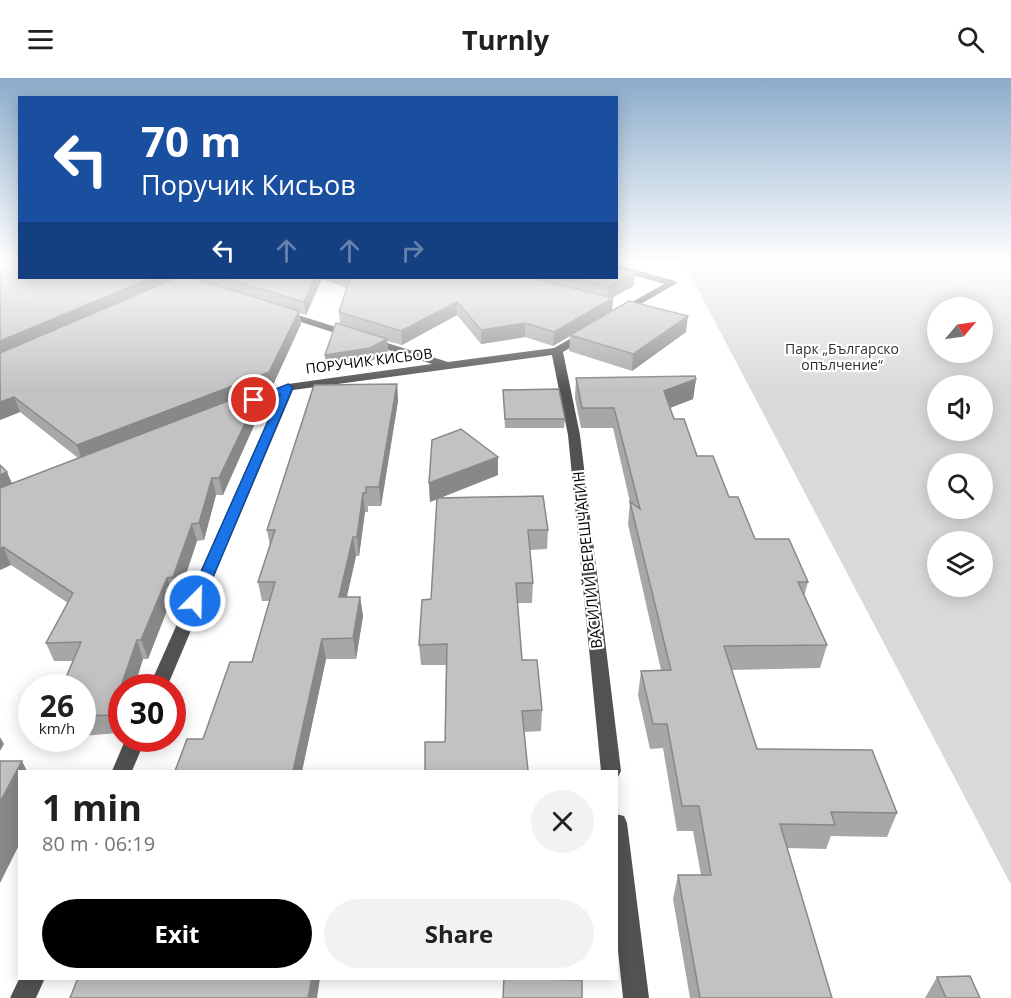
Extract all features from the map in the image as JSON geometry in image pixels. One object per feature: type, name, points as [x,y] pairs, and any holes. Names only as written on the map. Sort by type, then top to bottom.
[{"type":"street","name":"ПОРУЧИК КИСЬОВ","points":[[230,410],[288,387],[557,351],[601,325],[620,308],[628,304]]},
{"type":"street","points":[[273,310],[449,366]]},
{"type":"street","name":"ВАСИЛИЙ ВЕРЕШЧАГИН","points":[[557,351],[574,435],[611,770]]},
{"type":"street","points":[[164,674],[288,387]]},
{"type":"street","points":[[122,770],[130,752]]},
{"type":"street","points":[[618,840],[636,998]]},
{"type":"street","points":[[23,998],[31,980]]},
{"type":"green space","name":"Парк „Българско опълчение“","points":[[706,304],[927,304],[927,363],[993,363],[993,304],[1011,304],[1011,885]]},
{"type":"building","points":[[0,304],[89,304],[0,341]]},
{"type":"building","points":[[115,304],[276,304],[299,311],[269,372],[77,445],[14,397],[0,402],[0,353]]},
{"type":"building","points":[[342,304],[453,304],[401,331],[339,312]]},
{"type":"building","points":[[459,304],[603,304],[554,332],[525,323],[481,330]]},
{"type":"building","points":[[624,304],[641,304],[688,316],[633,354],[570,335]]},
{"type":"building","points":[[336,323],[387,339],[370,348],[325,355]]},
{"type":"building","points":[[695,376],[696,379],[664,391],[674,419],[684,419],[697,456],[713,456],[729,497],[738,497],[755,539],[789,539],[808,582],[798,582],[827,645],[724,646],[757,749],[872,750],[897,813],[831,812],[835,825],[780,824],[832,998],[700,998],[678,875],[711,875],[699,806],[682,806],[667,724],[653,724],[641,671],[671,670],[630,502],[640,509],[614,408],[582,408],[576,378]]},
{"type":"building","points":[[397,384],[379,487],[366,487],[366,493],[363,493],[357,537],[353,537],[339,597],[360,597],[353,638],[322,639],[293,770],[175,770],[182,752],[186,752],[187,739],[203,739],[230,662],[252,662],[275,582],[258,582],[275,530],[267,530],[314,385]]},
{"type":"building","points":[[262,388],[219,478],[212,478],[199,523],[192,524],[173,577],[167,578],[141,640],[137,640],[125,674],[108,674],[108,715],[96,716],[96,674],[67,674],[81,642],[46,643],[73,593],[3,547],[0,549],[0,488]]},
{"type":"building","points":[[559,389],[565,419],[505,419],[503,390]]},
{"type":"building","points":[[461,429],[498,457],[429,483],[432,440]]},
{"type":"building","points":[[0,465],[7,472],[0,475]]},
{"type":"building","points":[[543,496],[548,530],[528,530],[533,583],[516,583],[522,660],[537,660],[542,710],[522,711],[528,770],[425,770],[425,742],[445,742],[447,644],[419,645],[422,600],[431,599],[437,498]]},
{"type":"building","points":[[0,761],[22,761],[0,802]]},
{"type":"building","points":[[970,976],[980,998],[946,998],[937,977]]},
{"type":"building","points":[[77,980],[312,980],[308,998],[70,998]]},
{"type":"building","points":[[504,980],[582,980],[582,998],[503,998]]},
{"type":"route","points":[[195,601],[288,387],[254,400]]}]
